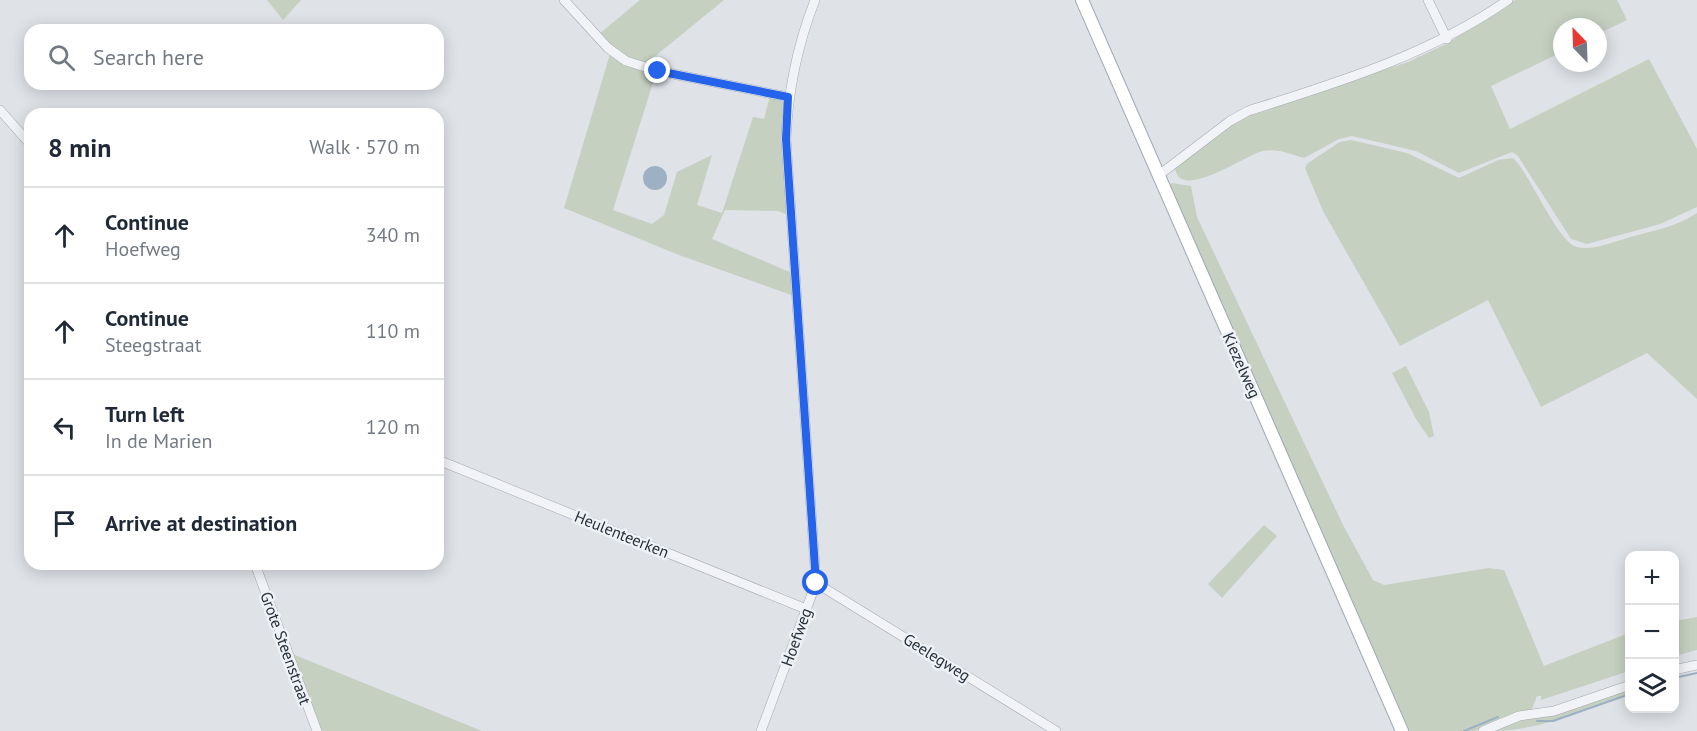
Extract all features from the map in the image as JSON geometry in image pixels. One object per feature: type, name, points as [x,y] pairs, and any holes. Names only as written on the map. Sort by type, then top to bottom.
[{"type":"main road","name":"Kiezelweg","points":[[1082,0],[1402,731]]},
{"type":"street","points":[[564,0],[608,48],[626,61],[658,71],[788,97]]},
{"type":"street","name":"Hoefweg","points":[[761,731],[816,583],[786,139],[788,97],[796,56],[815,0]]},
{"type":"street","points":[[1428,0],[1447,39]]},
{"type":"street","points":[[1159,175],[1230,121],[1248,111],[1372,71],[1447,39],[1508,0]]},
{"type":"street","points":[[0,110],[24,137]]},
{"type":"street","name":"Heulenteerken","points":[[444,462],[806,609]]},
{"type":"street","name":"Grote Steenstraat","points":[[257,570],[317,731]]},
{"type":"street","name":"Geelegweg","points":[[816,583],[1056,731]]},
{"type":"street","points":[[1679,668],[1697,664]]},
{"type":"street","points":[[1483,731],[1519,716],[1554,711],[1625,686]]},
{"type":"green space","points":[[267,0],[301,0],[283,20]]},
{"type":"green space","points":[[640,0],[724,0],[643,66],[629,61],[598,35]]},
{"type":"green space","points":[[1515,0],[1617,0],[1627,20],[1607,30],[1607,18],[1553,18],[1553,56],[1491,86],[1510,129],[1649,59],[1697,149],[1697,207],[1660,224],[1587,244],[1571,239],[1518,156],[1512,152],[1459,173],[1416,151],[1352,136],[1339,139],[1304,158],[1268,150],[1200,179],[1188,180],[1179,177],[1175,167],[1232,123],[1250,114],[1408,62],[1446,44]]},
{"type":"green space","points":[[610,54],[656,73],[613,210],[652,224],[664,215],[677,172],[712,155],[697,205],[722,213],[753,117],[764,119],[770,96],[784,102],[788,215],[778,211],[725,210],[712,239],[792,273],[794,296],[679,255],[564,208]]},
{"type":"green space","points":[[1351,140],[1407,153],[1459,178],[1498,160],[1513,158],[1528,178],[1561,233],[1577,247],[1589,248],[1609,244],[1672,225],[1697,213],[1697,399],[1647,353],[1541,407],[1488,300],[1400,346],[1323,211],[1305,168],[1308,163],[1340,142]]},
{"type":"green space","points":[[1172,183],[1191,186],[1197,217],[1344,527],[1373,580],[1384,585],[1489,568],[1504,570],[1544,666],[1625,635],[1625,672],[1541,700],[1541,696],[1537,696],[1532,709],[1475,731],[1409,731],[1169,185]]},
{"type":"green space","points":[[1406,366],[1429,412],[1434,436],[1429,438],[1416,419],[1392,373]]},
{"type":"green space","points":[[1264,525],[1277,536],[1222,598],[1208,584]]},
{"type":"green space","points":[[1697,617],[1697,650],[1679,655],[1679,620]]},
{"type":"green space","points":[[290,653],[482,731],[319,731]]},
{"type":"green space","points":[[1625,688],[1625,695],[1561,719],[1526,728],[1489,731]]},
{"type":"water","points":[[655,166],[663,170],[667,178],[663,186],[655,190],[647,186],[643,178],[647,170]]},
{"type":"waterway","points":[[1679,677],[1697,673]]},
{"type":"waterway","points":[[1537,721],[1553,721],[1625,696]]},
{"type":"waterway","points":[[1464,731],[1498,717]]},
{"type":"route","points":[[658,71],[788,97],[786,139],[816,583]]}]
